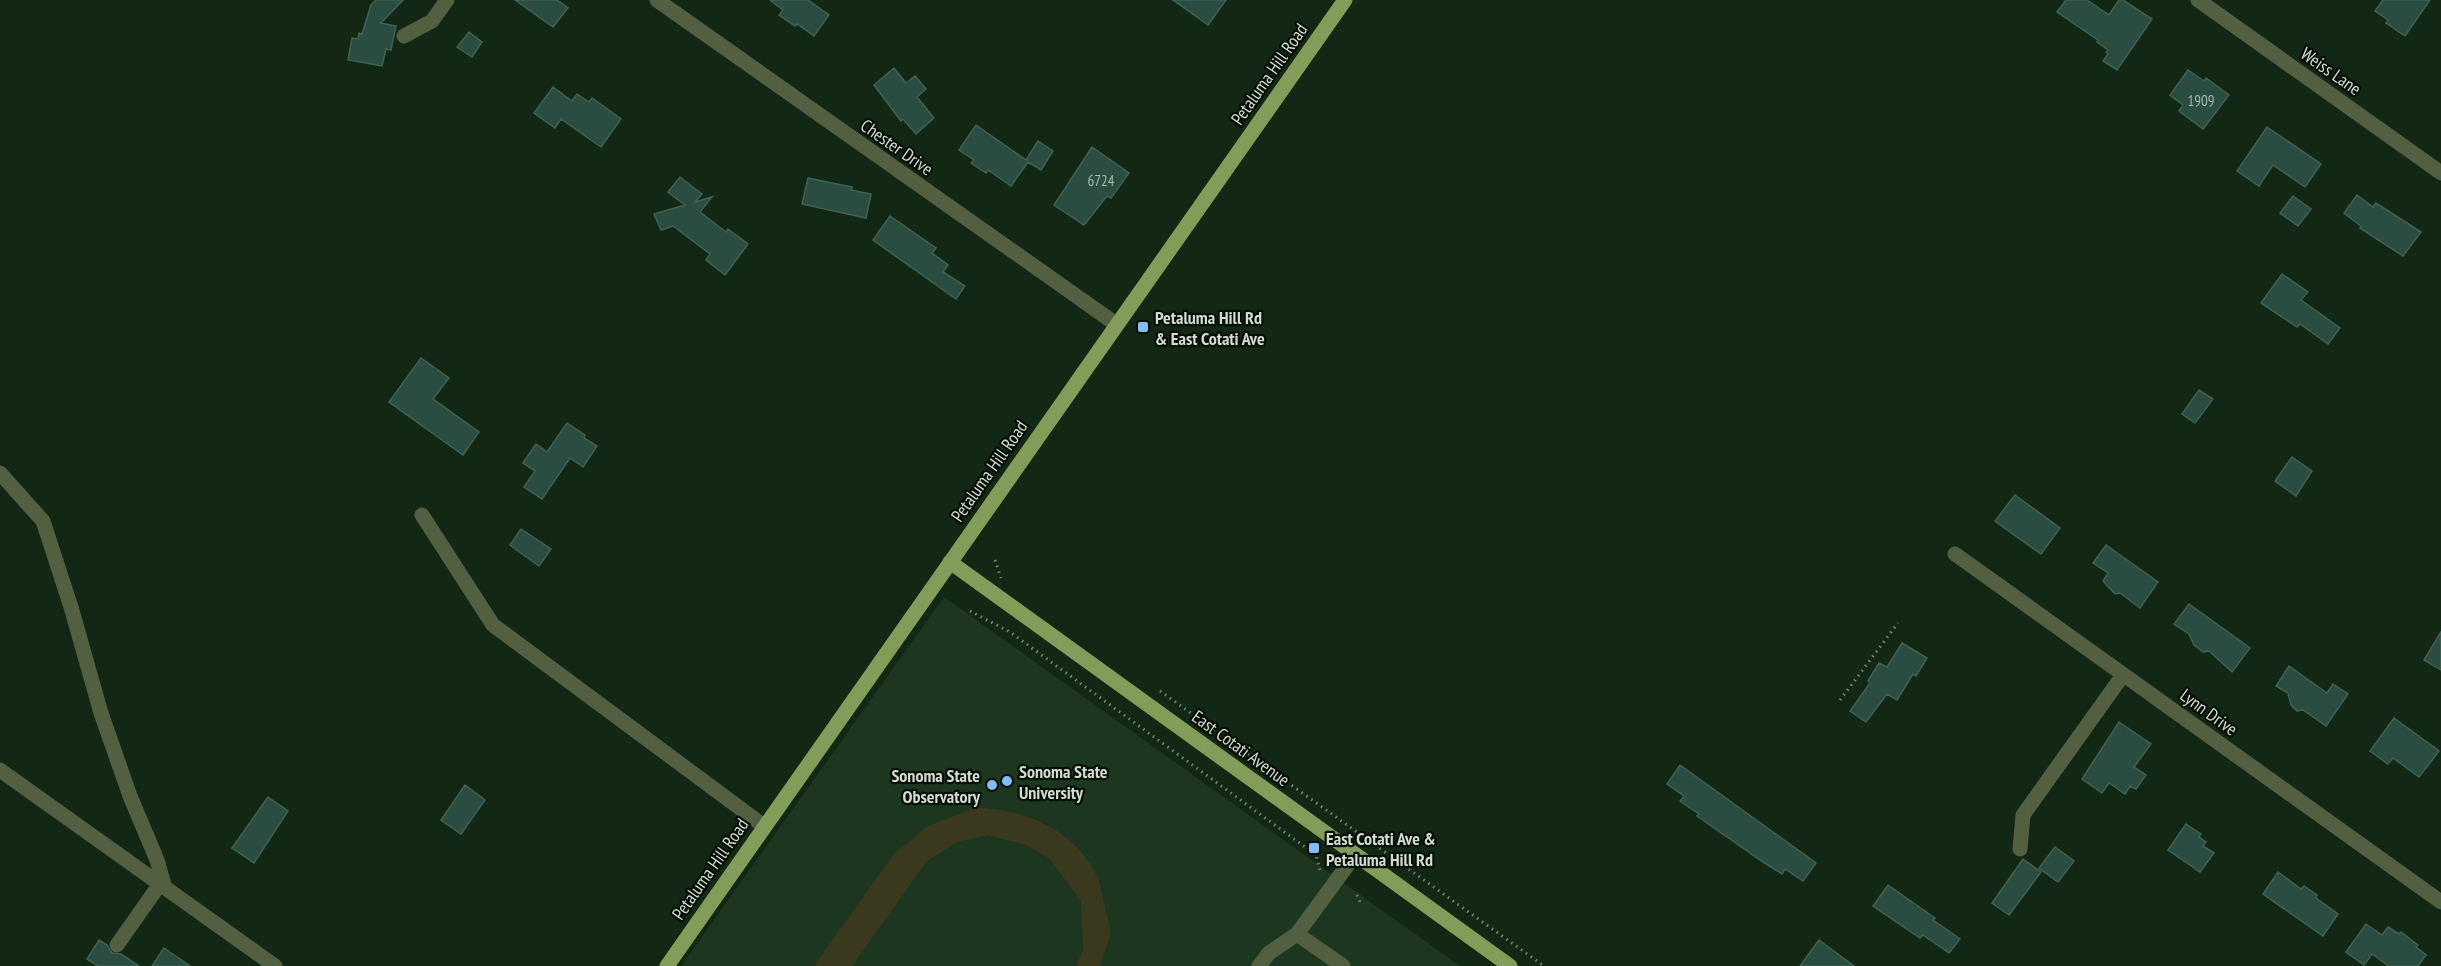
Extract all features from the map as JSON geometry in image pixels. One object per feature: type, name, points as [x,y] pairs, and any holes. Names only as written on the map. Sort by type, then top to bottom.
[{"type":"main road","name":"Petaluma Hill Road","points":[[667,966],[1345,0]]},
{"type":"main road","name":"East Cotati Avenue","points":[[950,562],[1510,966]]},
{"type":"street","points":[[404,36],[432,21],[447,0]]},
{"type":"street","name":"Chester Drive","points":[[657,0],[1116,324]]},
{"type":"street","name":"Weiss Lane","points":[[2198,0],[2441,173]]},
{"type":"street","points":[[0,473],[43,521],[71,607],[101,713],[130,796],[157,860],[162,886],[117,945]]},
{"type":"street","points":[[422,515],[493,625],[764,826]]},
{"type":"street","name":"Lynn Drive","points":[[1955,554],[2441,902]]},
{"type":"street","points":[[2019,849],[2023,815],[2123,675]]},
{"type":"street","points":[[0,770],[275,966]]},
{"type":"street","points":[[1259,966],[1269,953],[1297,934],[1355,855]]},
{"type":"street","points":[[1297,934],[1343,966]]},
{"type":"path","points":[[995,560],[1000,577],[1010,584]]},
{"type":"path","points":[[970,611],[1010,632],[1316,855],[1320,870]]},
{"type":"path","points":[[1840,700],[1898,623]]},
{"type":"path","points":[[1153,686],[1544,966]]},
{"type":"path","points":[[1357,895],[1360,902]]},
{"type":"shaded area","name":"Sonoma State University","points":[[944,597],[1460,966],[681,966]]},
{"type":"shaded area","points":[[975,808],[1012,812],[1029,817],[1062,834],[1076,846],[1100,882],[1110,928],[1109,939],[1100,966],[1076,966],[1083,950],[1081,901],[1049,858],[1026,845],[988,835],[957,842],[927,861],[852,966],[814,966],[893,855],[928,826]]},
{"type":"building","points":[[376,0],[403,0],[381,23],[396,26],[391,50],[386,49],[382,66],[348,60],[352,38],[358,39],[359,33],[362,34],[371,5]]},
{"type":"building","points":[[515,0],[557,0],[568,8],[553,27]]},
{"type":"building","points":[[770,0],[808,0],[829,15],[814,36],[779,15],[783,10]]},
{"type":"building","points":[[1173,0],[1226,0],[1208,25]]},
{"type":"building","points":[[2066,0],[2087,0],[2109,15],[2119,0],[2123,0],[2152,19],[2117,70],[2103,61],[2108,50],[2097,42],[2098,40],[2057,12]]},
{"type":"building","points":[[2383,0],[2430,0],[2405,36],[2386,23],[2388,20],[2375,11]]},
{"type":"building","points":[[469,32],[482,42],[472,57],[457,47]]},
{"type":"building","points":[[894,68],[906,83],[915,76],[926,89],[917,97],[934,118],[916,134],[903,119],[901,121],[874,85]]},
{"type":"building","points":[[2188,70],[2204,81],[2206,78],[2229,95],[2203,129],[2179,111],[2183,105],[2170,95]]},
{"type":"building","points":[[553,87],[572,101],[577,94],[589,102],[592,98],[621,119],[601,147],[561,119],[555,128],[534,113]]},
{"type":"building","points":[[976,125],[1026,160],[1038,141],[1053,151],[1041,170],[1028,162],[1011,186],[988,170],[986,173],[971,163],[974,160],[959,150]]},
{"type":"building","points":[[2267,127],[2321,164],[2305,187],[2273,165],[2259,186],[2237,171]]},
{"type":"building","points":[[1092,147],[1129,173],[1111,198],[1107,196],[1084,225],[1054,205]]},
{"type":"building","points":[[680,177],[702,194],[695,202],[712,197],[700,212],[726,232],[728,229],[748,244],[725,275],[706,260],[710,254],[673,226],[661,230],[654,214],[685,205],[668,192]]},
{"type":"building","points":[[808,178],[852,187],[851,190],[871,194],[866,218],[802,204]]},
{"type":"building","points":[[2357,195],[2373,207],[2376,203],[2421,232],[2403,256],[2360,228],[2362,227],[2344,213]]},
{"type":"building","points":[[2293,196],[2311,209],[2298,226],[2280,213]]},
{"type":"building","points":[[890,216],[936,248],[932,253],[948,265],[943,272],[965,286],[956,299],[873,240]]},
{"type":"building","points":[[2282,274],[2308,292],[2301,300],[2340,328],[2328,344],[2300,324],[2297,327],[2261,303]]},
{"type":"building","points":[[421,358],[449,378],[433,399],[479,432],[463,455],[389,402]]},
{"type":"building","points":[[2199,390],[2213,399],[2195,423],[2182,414]]},
{"type":"building","points":[[567,423],[597,446],[583,467],[570,458],[542,499],[524,487],[535,471],[523,463],[536,444],[547,452]]},
{"type":"building","points":[[2292,457],[2312,471],[2296,496],[2275,481]]},
{"type":"building","points":[[2015,495],[2060,528],[2041,554],[1995,521]]},
{"type":"building","points":[[521,529],[551,549],[539,566],[510,545]]},
{"type":"building","points":[[2106,545],[2158,582],[2140,608],[2120,593],[2115,594],[2103,581],[2108,573],[2093,563]]},
{"type":"building","points":[[2189,604],[2250,648],[2232,672],[2209,651],[2203,652],[2194,645],[2189,634],[2174,624]]},
{"type":"building","points":[[2441,632],[2441,670],[2424,660]]},
{"type":"building","points":[[1902,643],[1927,658],[1916,676],[1913,674],[1897,700],[1887,694],[1866,722],[1850,711],[1870,683],[1868,681],[1879,663],[1887,667]]},
{"type":"building","points":[[2289,666],[2327,693],[2333,684],[2348,694],[2326,726],[2303,710],[2297,711],[2291,705],[2288,693],[2276,686]]},
{"type":"building","points":[[2394,718],[2439,751],[2419,777],[2393,758],[2388,764],[2370,751]]},
{"type":"building","points":[[2119,722],[2151,744],[2134,767],[2146,775],[2136,789],[2130,786],[2125,794],[2109,783],[2102,793],[2082,779]]},
{"type":"building","points":[[1680,765],[1816,863],[1803,881],[1785,869],[1782,874],[1763,862],[1697,816],[1699,814],[1680,801],[1684,796],[1667,784]]},
{"type":"building","points":[[465,785],[485,800],[461,834],[441,820]]},
{"type":"building","points":[[268,797],[288,811],[254,863],[232,848]]},
{"type":"building","points":[[2186,824],[2201,834],[2199,837],[2206,842],[2203,846],[2214,853],[2200,872],[2168,850]]},
{"type":"building","points":[[2055,847],[2074,861],[2058,882],[2039,868]]},
{"type":"building","points":[[2023,859],[2041,872],[2009,915],[1992,903]]},
{"type":"building","points":[[2278,872],[2301,889],[2304,886],[2317,895],[2316,898],[2338,914],[2323,936],[2263,894]]},
{"type":"building","points":[[1888,885],[1935,918],[1933,920],[1960,939],[1949,953],[1923,935],[1920,938],[1873,906]]},
{"type":"building","points":[[2366,924],[2382,935],[2388,927],[2399,934],[2401,932],[2418,945],[2416,947],[2426,955],[2418,966],[2389,966],[2372,954],[2364,965],[2346,952]]},
{"type":"building","points":[[99,940],[107,945],[112,953],[121,954],[139,966],[98,966],[87,959]]},
{"type":"building","points":[[1819,940],[1854,966],[1800,966]]},
{"type":"building","points":[[164,948],[190,966],[152,966]]},
{"type":"place","name":"Petaluma Hill Rd & East Cotati Ave","points":[[1143,327]]},
{"type":"place","name":"Sonoma State University","points":[[1007,781]]},
{"type":"place","name":"Sonoma State Observatory","points":[[992,785]]},
{"type":"place","name":"East Cotati Ave & Petaluma Hill Rd","points":[[1314,848]]}]
